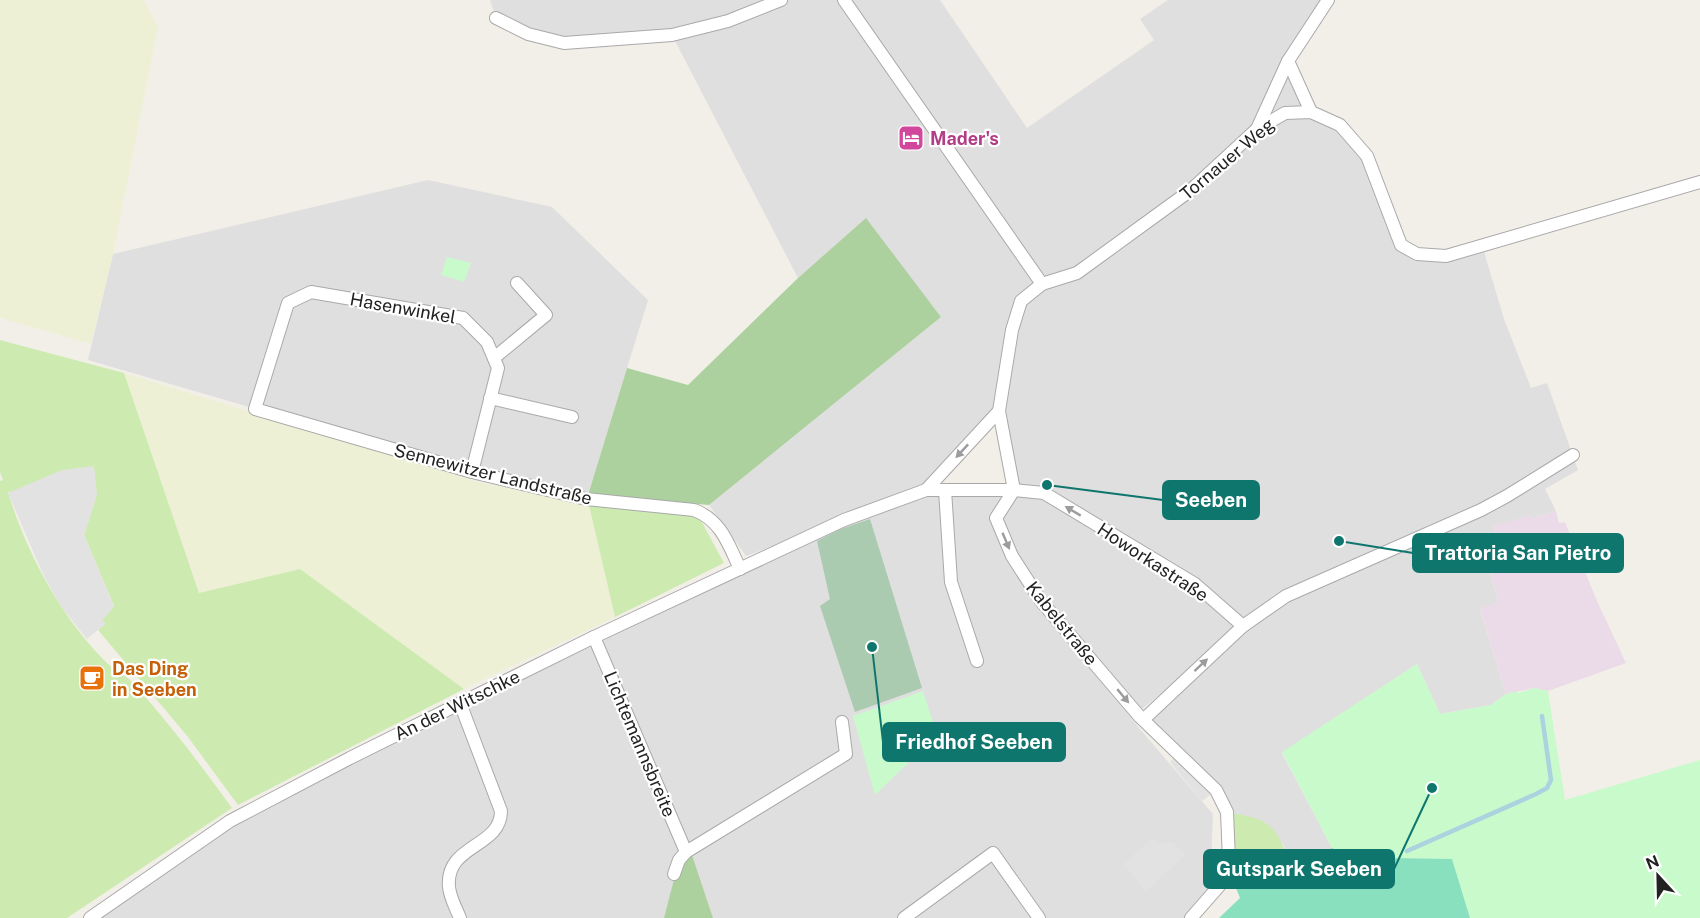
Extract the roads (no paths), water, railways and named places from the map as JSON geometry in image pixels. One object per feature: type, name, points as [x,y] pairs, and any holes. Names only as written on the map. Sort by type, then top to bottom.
[{"type":"street","points":[[496,18],[528,34],[564,43],[672,34],[728,21],[781,0]]},
{"type":"street","points":[[844,0],[1042,284]]},
{"type":"street","points":[[1256,130],[1288,61],[1329,0]]},
{"type":"street","points":[[1288,61],[1311,112]]},
{"type":"street","name":"Tornauer Weg","points":[[999,411],[1012,330],[1021,301],[1042,284],[1077,273],[1191,190],[1256,130],[1285,112],[1311,112],[1340,125],[1367,156],[1401,245],[1417,254],[1446,255],[1700,182]]},
{"type":"street","points":[[472,472],[498,368],[494,358],[546,315],[517,283]]},
{"type":"street","name":"Hasenwinkel","points":[[255,409],[288,303],[311,292],[464,318],[488,342],[494,358]]},
{"type":"street","points":[[490,398],[572,417]]},
{"type":"street","name":"Sennewitzer Landstraße","points":[[255,409],[472,472],[586,499],[700,512],[718,525],[740,569]]},
{"type":"street","points":[[999,411],[1014,490]]},
{"type":"street","points":[[926,490],[999,411]]},
{"type":"street","points":[[1191,918],[1220,885],[1229,860],[1227,812],[1216,790],[1142,718],[1243,626],[1286,596],[1481,510],[1574,455]]},
{"type":"street","name":"Howorkastraße","points":[[926,490],[1014,490],[1044,493],[1195,584],[1243,626]]},
{"type":"street","name":"An der Witschke","points":[[90,918],[230,821],[350,758],[594,637],[840,521],[926,490]]},
{"type":"street","points":[[945,490],[951,582],[977,662]]},
{"type":"street","name":"Kabelstraße","points":[[1014,490],[996,518],[1012,556],[1041,601],[1142,718]]},
{"type":"street","name":"Lichtemannsbreite","points":[[594,637],[686,852]]},
{"type":"street","points":[[460,704],[501,811],[501,817],[494,832],[460,856],[451,869],[449,887],[460,918]]},
{"type":"street","points":[[674,874],[679,860],[686,852],[846,754],[842,722]]},
{"type":"street","points":[[904,918],[993,853],[1039,918]]},
{"type":"waterway","points":[[1407,851],[1547,788],[1551,780],[1542,716]]},
{"type":"place","name":"Mader's","points":[[911,138]]},
{"type":"place","name":"Seeben","points":[[1047,485]]},
{"type":"place","name":"Trattoria San Pietro","points":[[1339,541]]},
{"type":"place","name":"Friedhof Seeben","points":[[872,647]]},
{"type":"place","name":"Das Ding in Seeben","points":[[92,678]]},
{"type":"place","name":"Gutspark Seeben","points":[[1432,788]]}]
